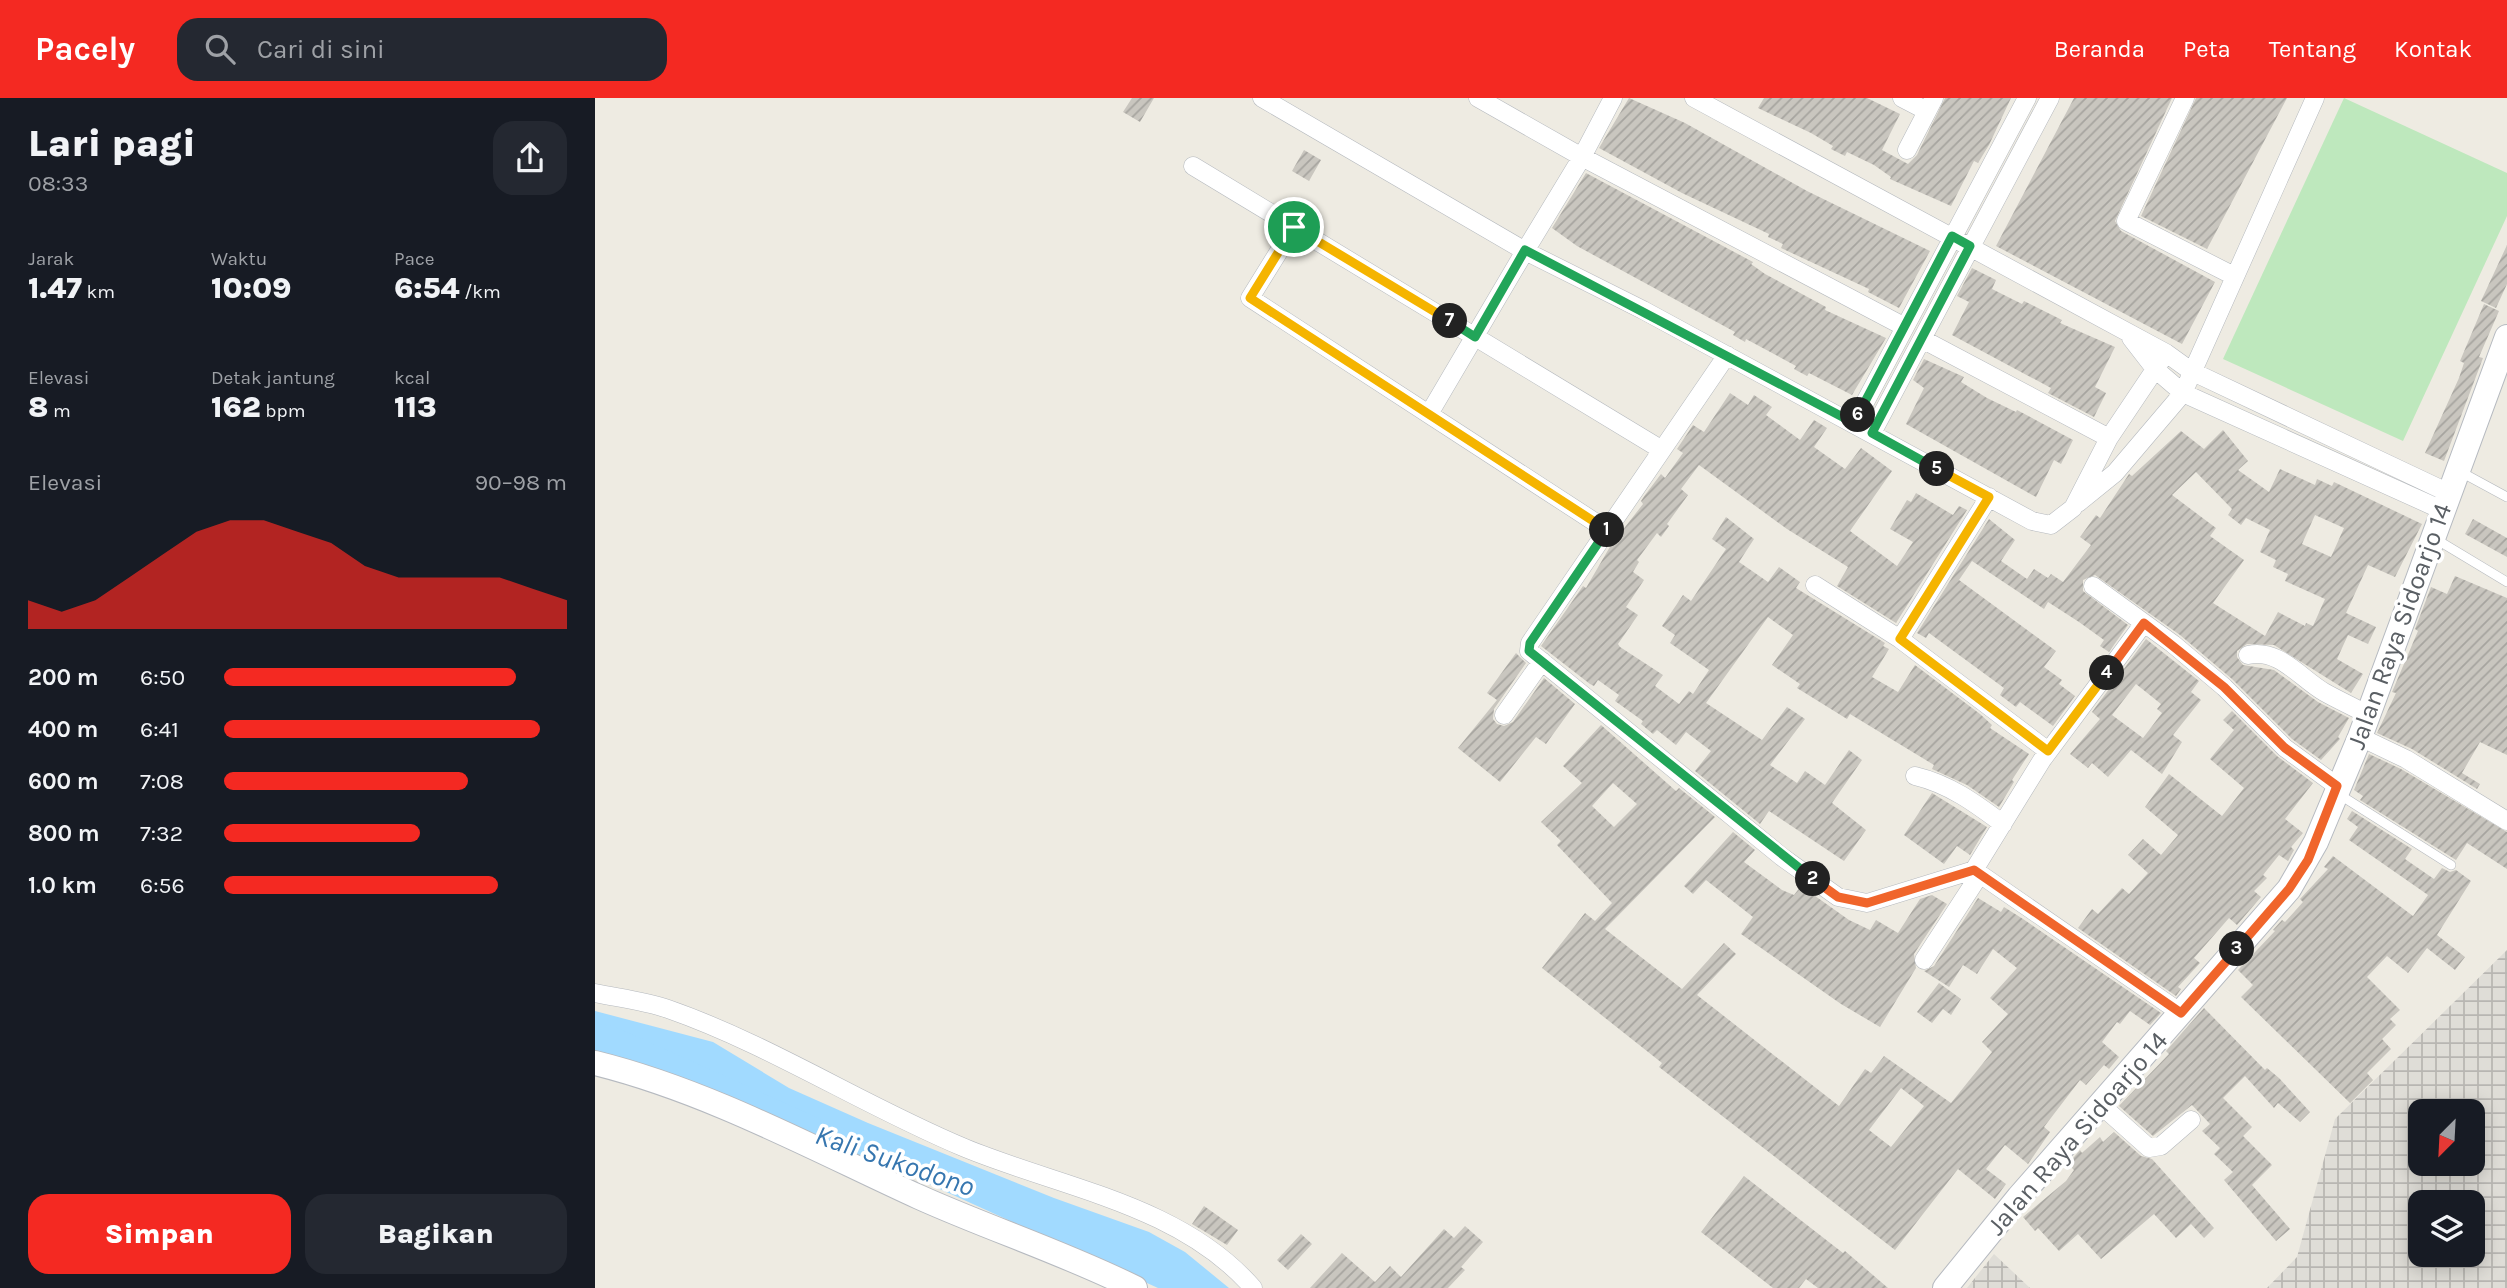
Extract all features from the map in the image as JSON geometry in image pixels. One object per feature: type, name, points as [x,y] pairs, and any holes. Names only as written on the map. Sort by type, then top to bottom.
[{"type":"main road","name":"Jalan Raya Sidoarjo 14","points":[[1945,1288],[2019,1197],[2289,889],[2316,842],[2364,726],[2431,537],[2507,337]]},
{"type":"main road","points":[[595,1063],[628,1071],[697,1097],[945,1208],[1135,1288]]},
{"type":"street","points":[[1262,98],[1525,250],[1727,355],[2032,521],[2051,525],[2115,473],[2183,393],[2314,98]]},
{"type":"street","points":[[1478,98],[1582,157],[1903,327]]},
{"type":"street","points":[[1429,414],[1582,157],[1613,98]]},
{"type":"street","points":[[1694,98],[2166,353],[2191,371],[2449,491]]},
{"type":"street","points":[[1902,98],[1930,105],[1907,150]]},
{"type":"street","points":[[1854,423],[2027,98]]},
{"type":"street","points":[[1872,433],[2050,98]]},
{"type":"street","points":[[2185,98],[2126,221],[2234,276]]},
{"type":"street","points":[[1193,166],[1662,450]]},
{"type":"street","points":[[1294,227],[1250,298],[1607,530]]},
{"type":"street","points":[[2127,332],[2155,369],[2183,393],[2290,440],[2449,491]]},
{"type":"street","points":[[1921,339],[2109,438]]},
{"type":"street","points":[[2073,508],[2109,438],[2166,353]]},
{"type":"street","points":[[1727,355],[1530,643],[1529,651],[1782,857],[1838,897],[1867,903],[1977,872]]},
{"type":"street","points":[[2290,440],[2299,421]]},
{"type":"street","points":[[1900,639],[1989,497]]},
{"type":"street","points":[[1815,585],[1900,639],[2048,751]]},
{"type":"street","points":[[2093,586],[2224,687],[2285,748],[2336,789]]},
{"type":"street","points":[[1924,960],[2048,751],[2144,623]]},
{"type":"street","points":[[2248,655],[2259,652],[2288,664],[2406,759],[2507,821]]},
{"type":"street","points":[[1504,715],[1542,660]]},
{"type":"street","points":[[1915,776],[1938,782],[1966,796],[2003,824]]},
{"type":"street","points":[[1977,872],[2181,1013]]},
{"type":"street","points":[[595,993],[666,1008],[801,1068],[965,1147],[1143,1212],[1186,1233],[1221,1257],[1253,1288]]},
{"type":"street","points":[[2102,1105],[2149,1148],[2161,1146],[2191,1120]]},
{"type":"lane","points":[[2449,491],[2507,497]]},
{"type":"lane","points":[[2431,537],[2507,583]]},
{"type":"lane","points":[[2336,789],[2451,865]]},
{"type":"shaded area","points":[[2507,950],[2507,1288],[2267,1288],[2297,1257],[2335,1119]]},
{"type":"shaded area","points":[[1994,1254],[2030,1288],[1967,1288]]},
{"type":"green space","points":[[2344,98],[2507,173],[2507,216],[2403,441],[2223,359]]},
{"type":"water","points":[[595,1011],[713,1042],[789,1088],[868,1123],[1054,1198],[1149,1232],[1185,1252],[1229,1288],[1158,1288],[671,1067],[595,1054]]},
{"type":"building","points":[[1132,98],[1154,98],[1140,122],[1123,112]]},
{"type":"building","points":[[1629,98],[1685,123],[1807,191],[1930,251],[1899,308],[1868,292],[1869,289],[1781,248],[1783,244],[1768,237],[1769,234],[1682,193],[1599,148]]},
{"type":"building","points":[[1764,98],[1867,98],[1900,114],[1882,150],[1908,164],[1917,155],[1945,98],[2011,98],[1989,145],[1978,163],[1974,161],[1951,206],[1890,179],[1891,177],[1874,165],[1847,152],[1845,156],[1811,133],[1758,108]]},
{"type":"building","points":[[2074,98],[2172,98],[2115,221],[2121,231],[2215,282],[2182,344],[1996,246]]},
{"type":"building","points":[[2196,98],[2287,98],[2207,249],[2141,216]]},
{"type":"building","points":[[1304,150],[1321,160],[1309,181],[1292,171]]},
{"type":"building","points":[[1586,173],[1753,262],[1751,264],[1765,274],[1826,307],[1825,310],[1886,338],[1852,395],[1809,373],[1807,376],[1794,369],[1796,366],[1746,339],[1745,342],[1733,335],[1735,332],[1577,246],[1552,228]]},
{"type":"building","points":[[2507,245],[2507,284],[2496,308],[2481,301]]},
{"type":"building","points":[[1972,268],[1996,280],[1992,289],[2022,304],[2024,301],[2062,320],[2060,323],[2115,347],[2095,387],[2106,393],[2094,417],[2048,393],[2051,388],[1952,335],[1969,302],[1957,296]]},
{"type":"building","points":[[2484,304],[2499,311],[2479,357],[2483,358],[2444,461],[2425,453],[2459,378],[2464,363],[2460,361]]},
{"type":"building","points":[[1924,359],[1964,377],[1961,382],[1987,398],[2016,412],[2017,410],[2073,440],[2061,464],[2054,460],[2036,497],[1906,424],[1924,388],[1913,380]]},
{"type":"building","points":[[1730,393],[1748,405],[1754,395],[1772,407],[1766,415],[1800,440],[1814,420],[1827,428],[1814,447],[1845,469],[1861,448],[1892,471],[1850,531],[1897,566],[1913,542],[1890,529],[1907,500],[1911,502],[1916,493],[1953,515],[1959,506],[1967,510],[1896,623],[1837,586],[1848,567],[1787,529],[1699,465],[1681,489],[1688,495],[1667,524],[1669,526],[1661,537],[1657,533],[1637,560],[1639,562],[1633,572],[1644,580],[1626,607],[1638,615],[1618,644],[1663,675],[1655,686],[1679,704],[1689,691],[1693,694],[1709,670],[1670,643],[1675,635],[1662,626],[1683,595],[1691,601],[1726,549],[1712,539],[1726,517],[1754,539],[1739,562],[1768,582],[1779,567],[1800,582],[1796,588],[1885,643],[1883,646],[1889,649],[1872,677],[1898,692],[1915,665],[1980,714],[1992,725],[1990,728],[2029,754],[1999,807],[1967,785],[1932,769],[1934,765],[1850,714],[1847,719],[1797,688],[1800,684],[1772,665],[1793,635],[1768,617],[1706,703],[1762,740],[1787,707],[1805,719],[1770,765],[1797,783],[1805,771],[1825,785],[1849,750],[1862,760],[1832,803],[1866,830],[1844,861],[1769,811],[1760,824],[1695,771],[1711,751],[1686,732],[1676,745],[1657,730],[1653,734],[1641,724],[1643,721],[1615,701],[1619,695],[1598,680],[1594,686],[1590,684],[1541,646],[1583,586],[1586,588],[1611,545],[1643,504],[1641,501],[1645,495],[1661,474],[1665,478],[1683,453],[1677,449],[1693,425],[1704,432]]},
{"type":"building","points":[[2223,430],[2248,461],[2238,470],[2269,492],[2280,469],[2315,485],[2317,479],[2332,486],[2334,482],[2422,524],[2395,577],[2368,565],[2346,613],[2376,627],[2368,644],[2348,635],[2337,659],[2363,674],[2351,693],[2274,645],[2247,644],[2237,651],[2237,657],[2243,665],[2274,670],[2318,702],[2349,718],[2338,737],[2340,739],[2321,760],[2292,739],[2232,679],[2180,635],[2095,575],[2083,580],[2083,591],[2128,625],[2109,652],[2100,646],[2104,640],[2079,622],[2048,602],[2044,609],[1972,561],[1959,580],[2056,651],[2044,667],[2062,680],[2059,684],[2075,696],[2053,726],[2020,702],[2016,707],[2000,695],[2004,688],[1929,633],[1926,638],[1917,633],[1989,519],[2015,540],[2001,561],[2027,579],[2034,569],[2048,578],[2051,574],[2063,582],[2091,545],[2080,537],[2096,515],[2100,518],[2129,474],[2132,476],[2181,431],[2204,449]],"holes":[[[2196,472],[2232,509],[2228,515],[2241,525],[2246,518],[2270,530],[2260,552],[2276,560],[2273,567],[2288,574],[2285,581],[2325,599],[2313,626],[2306,623],[2305,626],[2278,612],[2265,636],[2213,603],[2244,560],[2210,536],[2216,528],[2172,495]],[[2315,515],[2344,528],[2331,557],[2302,544]]]},
{"type":"building","points":[[2473,519],[2507,538],[2507,557],[2465,534]]},
{"type":"building","points":[[2455,576],[2507,598],[2507,755],[2480,742],[2462,773],[2480,784],[2477,789],[2412,749],[2377,733],[2396,693],[2392,692],[2418,631],[2415,629],[2431,587],[2447,594]]},
{"type":"building","points":[[2146,639],[2199,681],[2191,692],[2201,700],[2173,735],[2182,742],[2162,774],[2131,750],[2108,777],[2092,763],[2088,768],[2070,754],[2100,719],[2092,712]],"holes":[[[2136,684],[2161,704],[2157,709],[2162,713],[2143,738],[2112,715]]]},
{"type":"building","points":[[1516,653],[1526,663],[1494,709],[1493,719],[1497,724],[1504,726],[1513,722],[1544,678],[1575,704],[1546,744],[1536,737],[1500,782],[1458,748],[1497,700],[1487,693]]},
{"type":"building","points":[[2232,711],[2277,756],[2313,783],[2285,819],[2303,833],[2291,847],[2294,850],[2288,861],[2279,855],[2263,875],[2267,878],[2254,891],[2261,897],[2237,925],[2229,918],[2194,958],[2200,963],[2178,987],[2181,989],[2176,996],[2078,928],[2092,909],[2098,914],[2122,888],[2129,894],[2148,873],[2128,855],[2143,839],[2161,855],[2178,835],[2145,807],[2169,774],[2222,816],[2244,788],[2210,759],[2234,730],[2223,720]]},
{"type":"building","points":[[1601,725],[1676,791],[1679,788],[1715,817],[1605,929],[1682,989],[1724,943],[1736,954],[1697,995],[1839,1106],[1865,1069],[1871,1073],[1884,1056],[1951,1103],[1992,1052],[1982,1042],[2008,1014],[1990,998],[2017,968],[1993,949],[1977,974],[1963,965],[1949,987],[1924,971],[1934,966],[1978,898],[2001,912],[2004,907],[2161,1013],[2150,1025],[2130,1011],[2120,1024],[2117,1022],[2102,1042],[2119,1057],[2109,1069],[2104,1065],[2086,1085],[2080,1080],[2044,1127],[2050,1132],[2028,1164],[2005,1145],[1986,1169],[2006,1184],[1995,1199],[1958,1169],[1895,1250],[1659,1067],[1662,1063],[1542,968],[1585,913],[1595,921],[1612,903],[1557,845],[1561,841],[1541,822],[1582,783],[1563,766]],"holes":[[[1613,783],[1637,804],[1614,827],[1592,806]],[[1901,1088],[1924,1106],[1891,1147],[1869,1130]]]},
{"type":"building","points":[[2369,754],[2401,769],[2507,832],[2507,869],[2467,843],[2456,860],[2360,800],[2363,796],[2354,790]]},
{"type":"building","points":[[1932,793],[1987,827],[1970,855],[1957,846],[1944,864],[1904,835]]},
{"type":"building","points":[[2352,811],[2412,849],[2405,859],[2434,879],[2442,868],[2450,872],[2456,870],[2471,881],[2437,935],[2465,957],[2455,970],[2427,948],[2408,973],[2387,956],[2367,977],[2400,1010],[2390,1019],[2396,1025],[2382,1039],[2391,1049],[2367,1073],[2373,1080],[2350,1103],[2241,997],[2253,985],[2238,970],[2282,920],[2285,922],[2303,902],[2300,899],[2328,869],[2324,867],[2333,856],[2413,916],[2428,895],[2349,840],[2358,827],[2347,819]]},
{"type":"building","points":[[1733,832],[1755,850],[1744,862],[1782,890],[1794,895],[1801,886],[1849,920],[1870,930],[1876,920],[1898,933],[1920,899],[1932,895],[1947,904],[1914,954],[1916,968],[1880,1027],[1841,1004],[1741,934],[1753,917],[1706,880],[1693,894],[1684,886]]},
{"type":"building","points":[[1939,983],[1961,999],[1951,1015],[1943,1009],[1932,1023],[1917,1012]]},
{"type":"building","points":[[2204,1008],[2265,1070],[2267,1068],[2279,1078],[2310,1112],[2300,1122],[2278,1103],[2274,1108],[2245,1076],[2223,1098],[2252,1127],[2243,1136],[2272,1165],[2252,1185],[2290,1229],[2276,1241],[2224,1180],[2233,1172],[2214,1154],[2220,1148],[2202,1131],[2210,1124],[2192,1105],[2153,1136],[2119,1106],[2169,1054],[2166,1051]]},
{"type":"building","points":[[2114,1132],[2141,1156],[2152,1159],[2214,1228],[2204,1238],[2191,1224],[2176,1238],[2154,1214],[2101,1259],[2078,1234],[2059,1251],[2038,1228],[2035,1231],[2023,1217],[2066,1181],[2074,1170],[2068,1164],[2080,1150],[2082,1153],[2100,1137],[2103,1142]]},
{"type":"building","points":[[1744,1176],[1843,1253],[1845,1251],[1888,1288],[1818,1288],[1806,1279],[1799,1288],[1773,1288],[1701,1232]]},
{"type":"building","points":[[1204,1206],[1238,1230],[1227,1245],[1192,1224]]},
{"type":"building","points":[[1465,1226],[1483,1242],[1461,1267],[1465,1270],[1448,1288],[1310,1288],[1342,1253],[1375,1282],[1390,1266],[1401,1277],[1444,1229],[1454,1238]]},
{"type":"building","points":[[1301,1234],[1312,1244],[1288,1270],[1277,1260]]},
{"type":"waterway","name":"Kali Sukodono","points":[[595,1038],[610,1041],[833,1141],[879,1156]]},
{"type":"route","points":[[1294,227],[1475,337],[1525,250],[1854,423],[1952,236],[1970,246],[1872,433],[1989,497],[1900,639],[2048,751],[2144,623],[2224,687],[2285,748],[2337,786],[2308,860],[2289,889],[2181,1013],[1974,870],[1867,903],[1855,903],[1838,897],[1782,857],[1710,795],[1604,714],[1529,651],[1530,643],[1607,530],[1250,298],[1294,227]]}]
